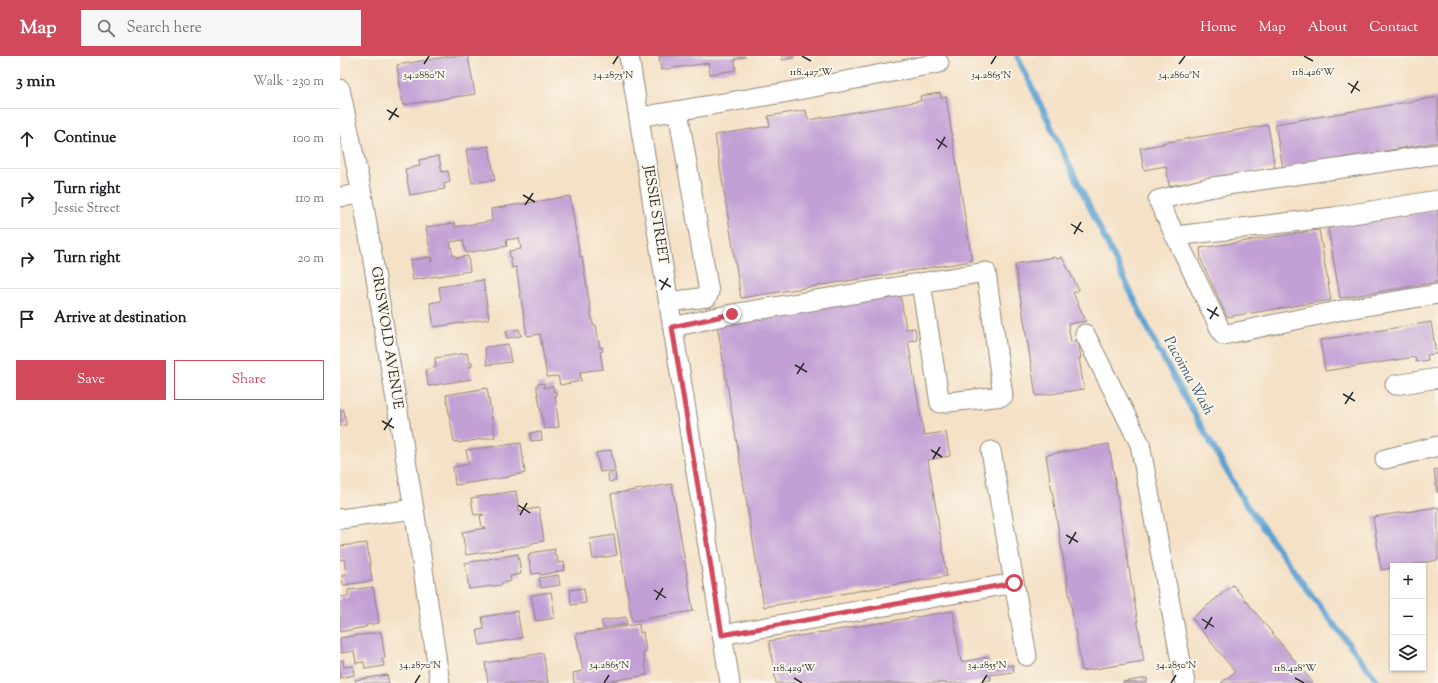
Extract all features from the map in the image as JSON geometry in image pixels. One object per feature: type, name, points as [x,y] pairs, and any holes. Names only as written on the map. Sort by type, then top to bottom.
[{"type":"street","name":"JESSIE STREET","points":[[629,56],[730,683]]},
{"type":"street","points":[[639,117],[939,63]]},
{"type":"street","name":"GRISWOLD AVENUE","points":[[340,89],[362,194],[414,509],[440,683]]},
{"type":"street","points":[[668,302],[708,297],[709,292],[678,111]]},
{"type":"street","points":[[1438,154],[1207,188],[1158,200],[1223,335],[1342,310],[1438,294]]},
{"type":"street","points":[[340,198],[362,194]]},
{"type":"street","points":[[1175,236],[1334,218],[1438,200]]},
{"type":"street","points":[[672,327],[732,314],[986,272],[1003,396],[940,403],[921,283]]},
{"type":"street","points":[[1085,334],[1140,444],[1185,683]]},
{"type":"street","points":[[1396,385],[1438,378]]},
{"type":"street","points":[[1384,459],[1438,446]]},
{"type":"street","points":[[991,451],[1028,656]]},
{"type":"street","points":[[340,519],[414,509]]},
{"type":"street","points":[[722,635],[1014,583]]},
{"type":"building","points":[[451,56],[468,56],[475,94],[403,105],[397,65]]},
{"type":"building","points":[[659,56],[745,57],[735,59],[736,70],[710,74],[708,63],[661,70]]},
{"type":"building","points":[[782,56],[793,56],[793,58],[782,60]]},
{"type":"building","points":[[940,93],[941,98],[946,97],[972,261],[741,298],[715,135],[770,126],[768,116],[806,110],[808,120],[921,101],[920,96]]},
{"type":"building","points":[[1438,97],[1438,142],[1283,168],[1275,124]]},
{"type":"building","points":[[1268,125],[1275,168],[1169,186],[1166,166],[1144,170],[1140,148]]},
{"type":"building","points":[[489,146],[495,180],[472,183],[466,150]]},
{"type":"building","points":[[439,156],[442,172],[448,171],[450,182],[444,184],[445,189],[410,195],[405,169],[420,166],[419,160]]},
{"type":"building","points":[[570,196],[580,257],[582,256],[593,325],[596,325],[600,348],[602,347],[603,351],[600,352],[603,369],[580,372],[581,381],[560,385],[558,376],[547,377],[540,334],[527,336],[516,267],[512,268],[509,251],[521,249],[519,238],[506,240],[507,246],[466,253],[463,240],[450,242],[453,256],[456,256],[456,258],[468,256],[470,271],[413,280],[410,260],[430,257],[432,262],[426,227],[455,223],[455,227],[492,221],[491,209]]},
{"type":"building","points":[[1438,210],[1438,282],[1340,298],[1328,228]]},
{"type":"building","points":[[1319,230],[1331,300],[1227,317],[1201,260],[1200,248]]},
{"type":"building","points":[[1055,257],[1057,259],[1062,257],[1079,290],[1073,293],[1086,321],[1068,324],[1071,342],[1078,340],[1084,389],[1036,396],[1015,264]]},
{"type":"building","points":[[483,280],[489,319],[434,327],[430,303],[441,301],[439,287]]},
{"type":"building","points":[[900,293],[906,329],[915,328],[917,340],[908,341],[924,435],[946,432],[950,456],[928,460],[947,576],[764,607],[717,324]]},
{"type":"building","points":[[1431,322],[1436,354],[1427,355],[1428,360],[1416,362],[1415,357],[1325,371],[1320,340]]},
{"type":"building","points":[[519,329],[521,336],[507,338],[506,331]]},
{"type":"building","points":[[508,344],[511,362],[487,365],[485,347]]},
{"type":"building","points":[[467,353],[469,363],[472,362],[472,366],[469,367],[472,379],[428,386],[426,370],[436,367],[435,358]]},
{"type":"building","points":[[544,383],[544,388],[553,386],[554,392],[556,392],[557,396],[555,396],[559,427],[544,429],[537,384]]},
{"type":"building","points":[[487,388],[495,437],[458,443],[458,441],[454,442],[446,395]]},
{"type":"building","points":[[344,410],[346,425],[340,426],[340,411]]},
{"type":"building","points":[[541,432],[542,440],[531,441],[530,433]]},
{"type":"building","points":[[521,443],[525,473],[509,477],[455,485],[453,467],[469,464],[466,450]]},
{"type":"building","points":[[1109,444],[1144,661],[1082,671],[1046,455]]},
{"type":"building","points":[[611,450],[615,470],[600,472],[596,453]]},
{"type":"building","points":[[1438,469],[1438,492],[1437,493],[1434,470]]},
{"type":"building","points":[[615,472],[616,480],[609,482],[608,473]]},
{"type":"building","points":[[672,484],[693,611],[632,621],[611,494]]},
{"type":"building","points":[[516,491],[519,511],[539,508],[544,541],[532,543],[532,545],[466,555],[462,532],[486,528],[482,527],[480,516],[484,515],[474,515],[471,498]]},
{"type":"building","points":[[1438,507],[1438,560],[1422,563],[1390,563],[1390,568],[1381,570],[1373,517]]},
{"type":"building","points":[[614,535],[617,555],[593,559],[590,539]]},
{"type":"building","points":[[367,543],[372,581],[343,585],[342,575],[346,574],[344,559],[340,560],[340,546]]},
{"type":"building","points":[[555,549],[554,556],[557,556],[558,563],[564,562],[565,570],[541,575],[540,573],[532,574],[528,556],[531,555],[530,553]]},
{"type":"building","points":[[518,554],[521,574],[510,576],[511,581],[502,583],[502,585],[469,589],[465,563]]},
{"type":"building","points":[[558,575],[560,585],[541,588],[539,578]]},
{"type":"building","points":[[1233,585],[1313,683],[1221,683],[1235,672],[1192,618]]},
{"type":"building","points":[[373,587],[379,623],[340,632],[340,597],[348,596],[348,590]]},
{"type":"building","points":[[584,588],[586,603],[571,605],[570,590]]},
{"type":"building","points":[[551,592],[555,618],[536,621],[531,595]]},
{"type":"building","points":[[517,611],[522,638],[480,645],[477,630],[484,629],[482,617]]},
{"type":"building","points":[[953,611],[961,662],[988,657],[990,668],[1013,665],[1014,672],[990,675],[991,680],[971,683],[776,683],[769,641]]},
{"type":"building","points":[[626,617],[627,624],[603,628],[601,621]]},
{"type":"building","points":[[639,624],[640,633],[643,632],[646,651],[643,652],[647,675],[599,683],[574,683],[573,673],[583,671],[576,634]]},
{"type":"building","points":[[381,632],[385,658],[382,658],[384,666],[365,669],[364,662],[356,663],[354,651],[341,653],[340,638]]},
{"type":"building","points":[[543,653],[548,683],[488,683],[485,663]]},
{"type":"building","points":[[343,660],[344,667],[353,666],[354,675],[340,678],[340,661]]},
{"type":"building","points":[[387,675],[389,683],[356,683],[355,680]]},
{"type":"building","points":[[1147,678],[1147,683],[1123,683],[1123,682]]},
{"type":"waterway","name":"Pacoima Wash","points":[[1017,56],[1158,349],[1243,500],[1309,592],[1379,683]]},
{"type":"route","points":[[732,314],[672,327],[722,635],[1014,583]]}]
